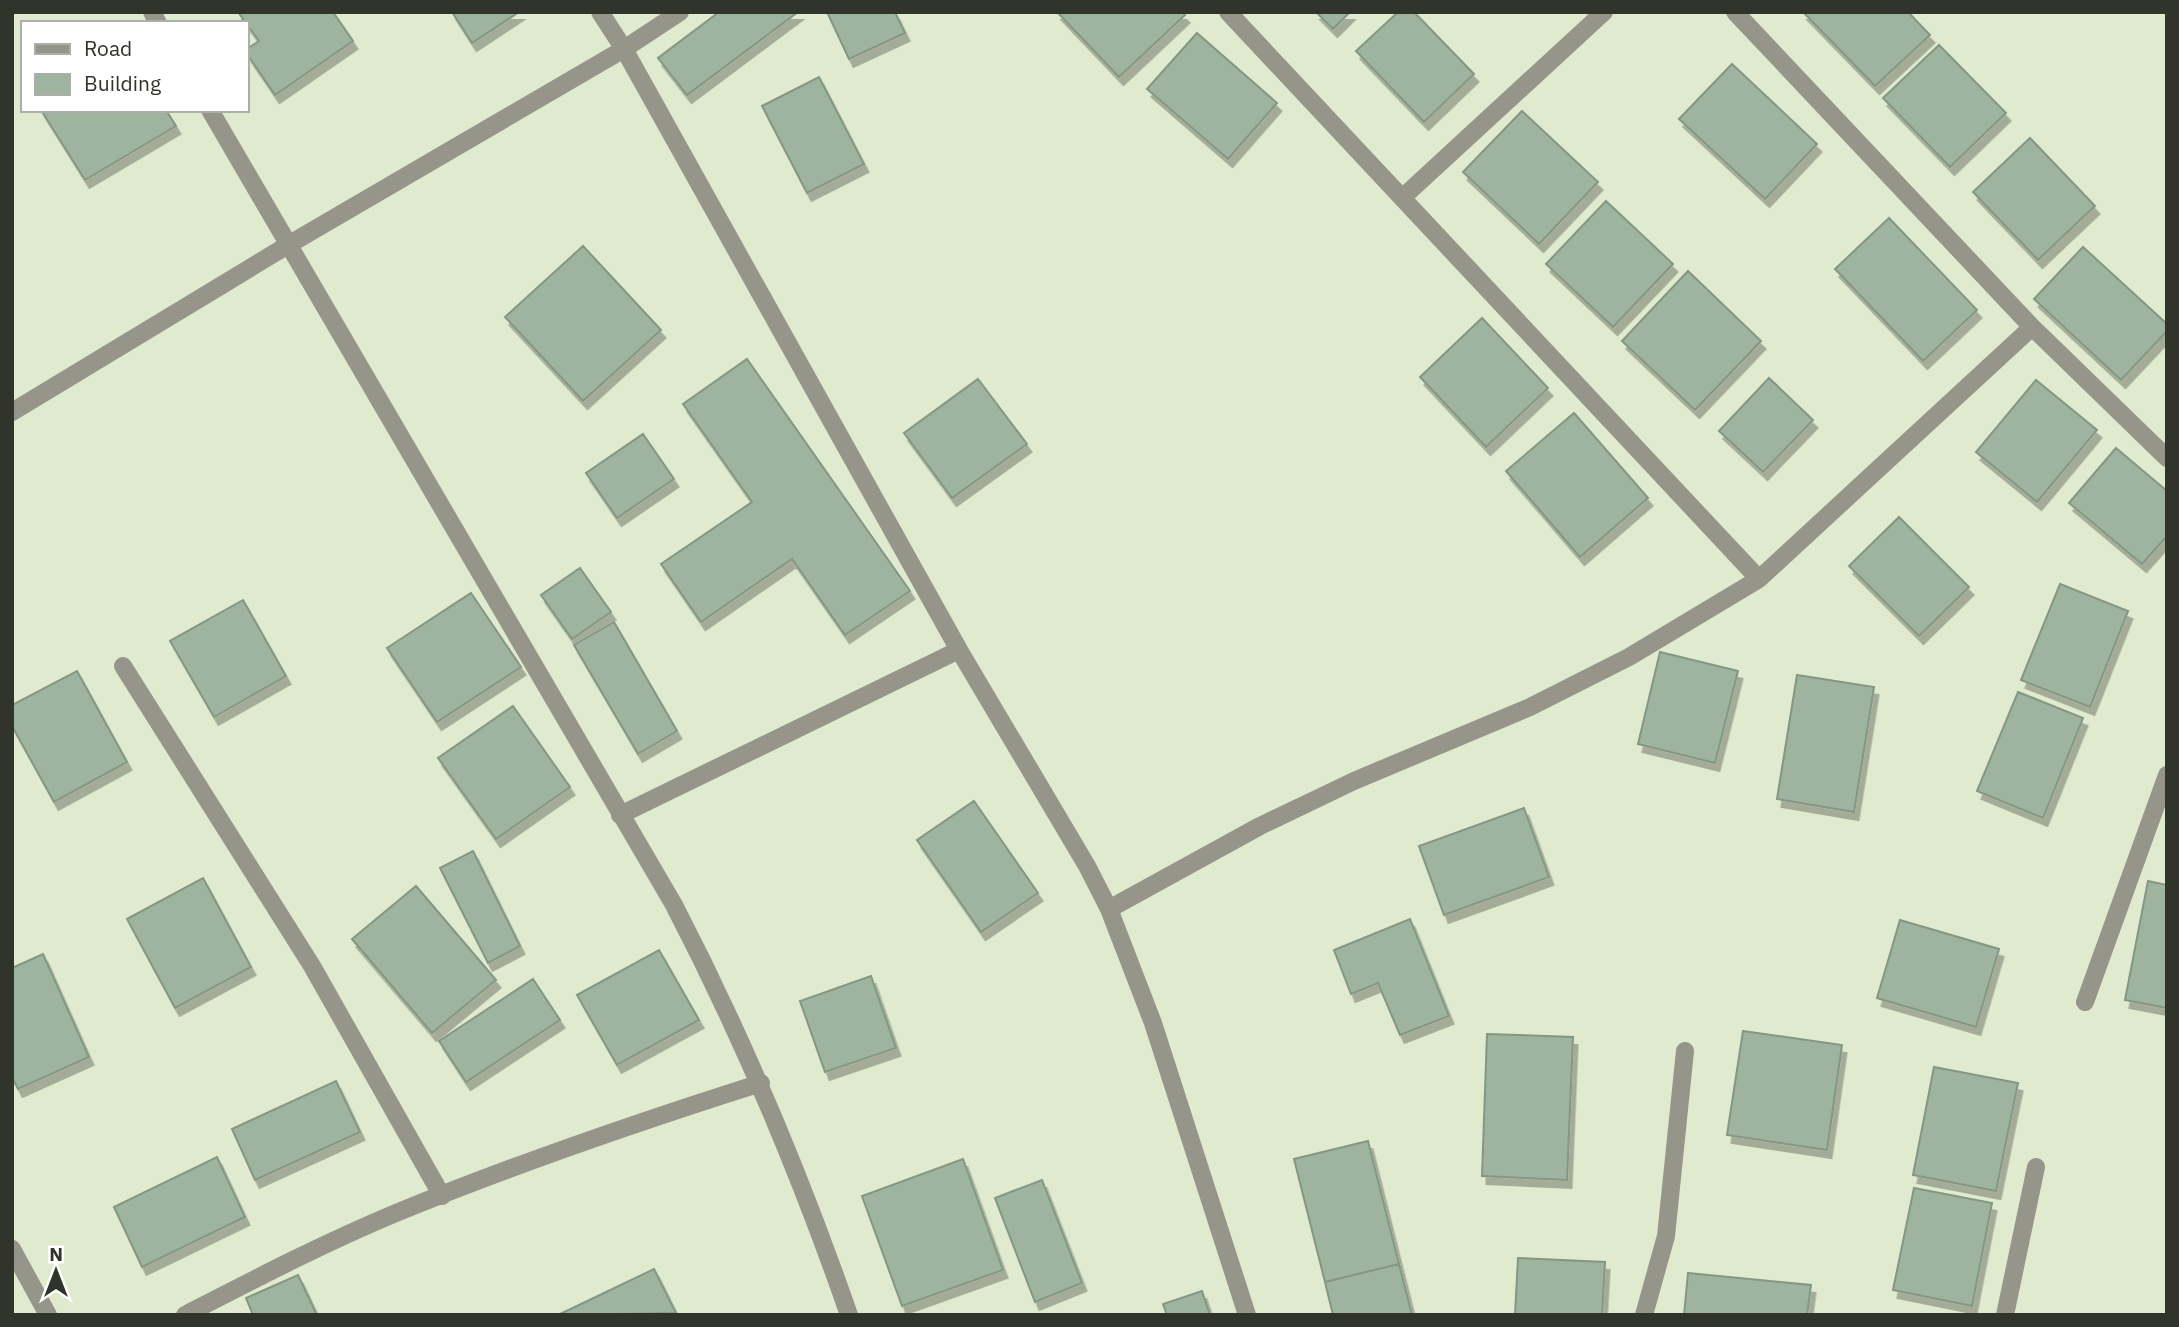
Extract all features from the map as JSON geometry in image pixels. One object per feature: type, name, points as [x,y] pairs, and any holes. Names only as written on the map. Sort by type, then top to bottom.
[{"type":"street","points":[[600,12],[624,49],[960,650],[1087,866],[1109,909],[1153,1023],[1247,1315]]},
{"type":"street","points":[[12,412],[288,245],[624,49],[680,12]]},
{"type":"street","points":[[1228,12],[1759,579]]},
{"type":"street","points":[[1402,198],[1605,12]]},
{"type":"street","points":[[1735,12],[2032,327],[2167,458]]},
{"type":"street","points":[[211,112],[674,905],[729,1010],[761,1083],[849,1315]]},
{"type":"street","points":[[1109,909],[1259,826],[1354,781],[1530,707],[1629,657],[1759,579],[2032,327]]},
{"type":"street","points":[[620,815],[960,650]]},
{"type":"street","points":[[123,666],[312,966],[442,1196]]},
{"type":"street","points":[[2085,1002],[2167,775]]},
{"type":"street","points":[[1644,1315],[1666,1236],[1685,1051]]},
{"type":"street","points":[[185,1315],[289,1261],[442,1196],[632,1124],[761,1083]]},
{"type":"street","points":[[2005,1315],[2036,1167]]},
{"type":"street","points":[[12,1249],[48,1315]]},
{"type":"building","points":[[238,12],[333,12],[353,41],[275,95],[248,55],[248,48],[259,41],[248,26],[248,21],[245,21]]},
{"type":"building","points":[[452,12],[519,12],[472,43]]},
{"type":"building","points":[[719,12],[798,12],[687,95],[658,58]]},
{"type":"building","points":[[827,12],[895,12],[905,33],[849,59]]},
{"type":"building","points":[[1057,12],[1182,12],[1185,15],[1119,77]]},
{"type":"building","points":[[1316,12],[1350,12],[1333,29]]},
{"type":"building","points":[[1398,12],[1414,12],[1474,74],[1424,122],[1356,51]]},
{"type":"building","points":[[1803,12],[1908,12],[1930,35],[1875,86]]},
{"type":"building","points":[[1197,33],[1277,103],[1228,159],[1147,89]]},
{"type":"building","points":[[1939,45],[2006,113],[1950,167],[1883,98]]},
{"type":"building","points":[[1732,64],[1817,144],[1765,199],[1679,119]]},
{"type":"building","points":[[819,77],[864,164],[807,193],[762,106]]},
{"type":"building","points":[[1522,111],[1598,182],[1539,244],[1463,172]]},
{"type":"building","points":[[42,112],[167,112],[176,126],[85,180]]},
{"type":"building","points":[[2030,138],[2095,206],[2038,260],[1973,192]]},
{"type":"building","points":[[1606,201],[1673,264],[1613,327],[1546,264]]},
{"type":"building","points":[[1889,218],[1977,310],[1923,361],[1835,269]]},
{"type":"building","points":[[583,246],[661,330],[583,401],[505,317]]},
{"type":"building","points":[[2083,247],[2167,324],[2167,331],[2121,380],[2034,299]]},
{"type":"building","points":[[1688,271],[1761,341],[1695,410],[1622,341]]},
{"type":"building","points":[[1482,318],[1548,388],[1486,447],[1420,377]]},
{"type":"building","points":[[747,359],[910,591],[845,635],[792,559],[701,622],[661,564],[752,502],[683,404]]},
{"type":"building","points":[[1769,378],[1813,420],[1763,472],[1719,431]]},
{"type":"building","points":[[978,379],[1027,444],[952,498],[904,433]]},
{"type":"building","points":[[2036,380],[2097,430],[2037,502],[1976,452]]},
{"type":"building","points":[[1574,413],[1648,498],[1580,557],[1506,471]]},
{"type":"building","points":[[643,434],[674,479],[617,518],[586,473]]},
{"type":"building","points":[[2116,448],[2167,491],[2167,536],[2142,564],[2069,503]]},
{"type":"building","points":[[1899,517],[1969,587],[1919,636],[1849,566]]},
{"type":"building","points":[[580,568],[611,612],[572,639],[541,595]]},
{"type":"building","points":[[2060,584],[2128,611],[2090,707],[2021,680]]},
{"type":"building","points":[[471,593],[521,667],[437,722],[387,648]]},
{"type":"building","points":[[243,600],[286,676],[214,717],[170,641]]},
{"type":"building","points":[[614,622],[677,731],[638,754],[574,645]]},
{"type":"building","points":[[1660,652],[1738,671],[1715,763],[1638,744]]},
{"type":"building","points":[[77,671],[127,762],[54,802],[12,726],[12,705]]},
{"type":"building","points":[[1797,675],[1874,687],[1854,812],[1777,799]]},
{"type":"building","points":[[2018,692],[2083,718],[2043,818],[1977,791]]},
{"type":"building","points":[[513,706],[570,787],[496,839],[438,758]]},
{"type":"building","points":[[974,801],[1038,893],[981,932],[917,840]]},
{"type":"building","points":[[1524,808],[1549,877],[1444,915],[1419,846]]},
{"type":"building","points":[[473,851],[520,946],[488,963],[440,868]]},
{"type":"building","points":[[203,878],[251,967],[175,1008],[127,919]]},
{"type":"building","points":[[2148,881],[2167,885],[2167,1008],[2125,1000]]},
{"type":"building","points":[[416,886],[496,980],[432,1033],[352,939]]},
{"type":"building","points":[[1410,919],[1449,1016],[1400,1035],[1378,983],[1351,994],[1334,950]]},
{"type":"building","points":[[1900,920],[1999,949],[1976,1027],[1877,998]]},
{"type":"building","points":[[659,950],[699,1020],[617,1065],[577,995]]},
{"type":"building","points":[[43,954],[89,1057],[18,1089],[12,1077],[12,968]]},
{"type":"building","points":[[871,976],[896,1048],[825,1072],[800,1001]]},
{"type":"building","points":[[533,979],[560,1020],[466,1082],[439,1041]]},
{"type":"building","points":[[1743,1031],[1842,1045],[1827,1150],[1727,1135]]},
{"type":"building","points":[[1487,1034],[1573,1037],[1567,1180],[1482,1176]]},
{"type":"building","points":[[1934,1067],[2018,1083],[1996,1191],[1913,1175]]},
{"type":"building","points":[[336,1081],[360,1132],[255,1180],[232,1129]]},
{"type":"building","points":[[1368,1141],[1399,1264],[1325,1282],[1294,1159]]},
{"type":"building","points":[[217,1157],[245,1217],[142,1267],[114,1207]]},
{"type":"building","points":[[963,1159],[1003,1270],[902,1306],[862,1196]]},
{"type":"building","points":[[1042,1180],[1082,1283],[1035,1302],[995,1198]]},
{"type":"building","points":[[1914,1188],[1992,1203],[1972,1306],[1893,1290]]},
{"type":"building","points":[[1518,1258],[1605,1262],[1602,1315],[1515,1315]]},
{"type":"building","points":[[1399,1264],[1412,1315],[1333,1315],[1325,1282]]},
{"type":"building","points":[[654,1269],[676,1313],[558,1315]]},
{"type":"building","points":[[1688,1273],[1811,1285],[1807,1315],[1684,1315]]},
{"type":"building","points":[[298,1275],[317,1315],[253,1315],[246,1298]]},
{"type":"building","points":[[1202,1291],[1210,1315],[1167,1315],[1163,1304]]}]
